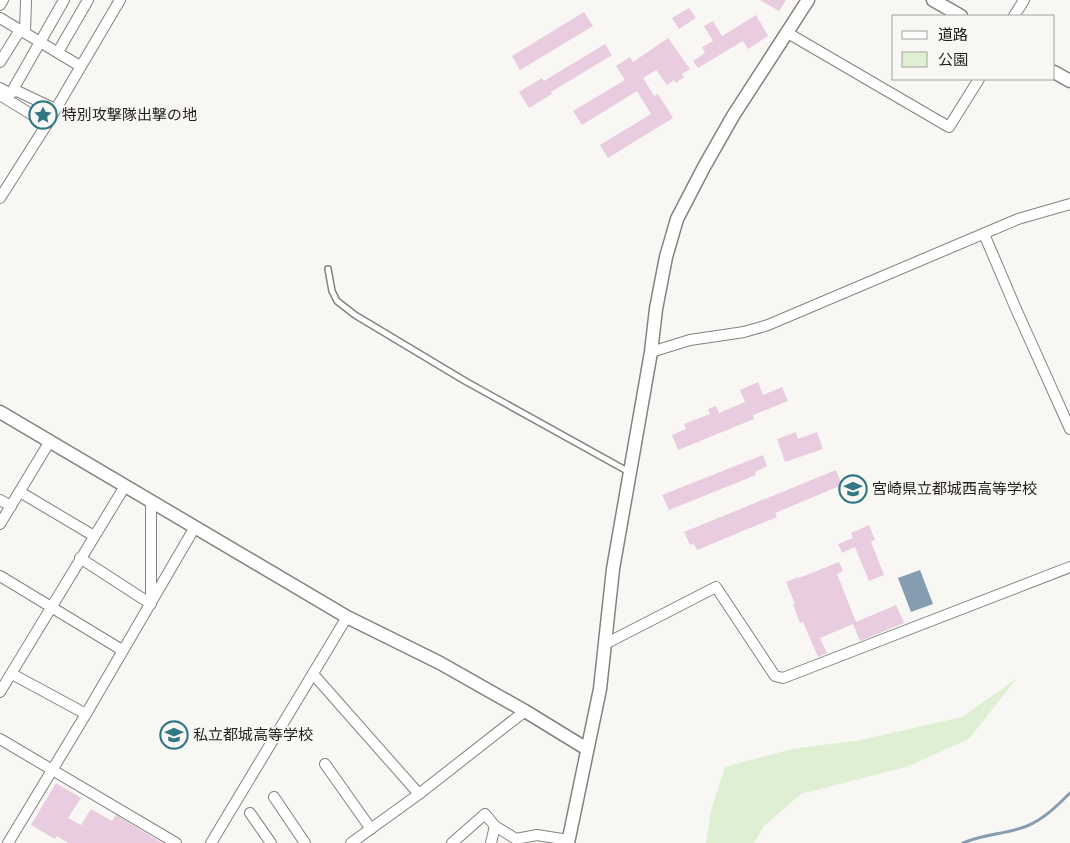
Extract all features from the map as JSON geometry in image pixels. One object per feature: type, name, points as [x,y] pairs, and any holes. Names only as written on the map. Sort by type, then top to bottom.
[{"type":"street","points":[[0,5],[3,0]]},
{"type":"street","points":[[0,62],[22,32],[26,0]]},
{"type":"street","points":[[11,93],[64,0]]},
{"type":"street","points":[[58,52],[88,0]]},
{"type":"street","points":[[0,198],[47,124],[120,0]]},
{"type":"street","points":[[452,843],[485,814],[496,826],[516,839],[537,835],[568,842],[600,689],[613,569],[666,256],[677,219],[704,167],[733,116],[808,0]]},
{"type":"street","points":[[934,0],[959,15]]},
{"type":"street","points":[[1015,15],[1024,0]]},
{"type":"street","points":[[0,18],[80,66]]},
{"type":"street","points":[[786,32],[949,127],[978,80]]},
{"type":"street","points":[[1055,73],[1070,81]]},
{"type":"street","points":[[0,88],[9,93],[17,91],[55,109]]},
{"type":"street","points":[[0,95],[47,124]]},
{"type":"street","points":[[651,352],[690,340],[744,332],[768,325],[1018,219],[1070,204]]},
{"type":"street","points":[[984,234],[1016,309],[1068,416],[1070,429]]},
{"type":"street","points":[[0,412],[348,617],[440,663],[587,749]]},
{"type":"street","points":[[0,524],[50,441]]},
{"type":"street","points":[[0,692],[125,486]]},
{"type":"street","points":[[20,492],[94,536]]},
{"type":"street","points":[[0,500],[11,506]]},
{"type":"street","points":[[151,604],[152,502]]},
{"type":"street","points":[[8,843],[195,527]]},
{"type":"street","points":[[80,558],[151,604]]},
{"type":"street","points":[[605,644],[716,587],[775,676],[783,678],[1070,567]]},
{"type":"street","points":[[0,576],[122,650]]},
{"type":"street","points":[[211,843],[348,617]]},
{"type":"street","points":[[12,674],[86,714]]},
{"type":"street","points":[[313,674],[419,794]]},
{"type":"street","points":[[351,843],[419,794],[525,711]]},
{"type":"street","points":[[0,739],[176,843]]},
{"type":"street","points":[[325,764],[371,829]]},
{"type":"street","points":[[274,798],[305,843]]},
{"type":"street","points":[[250,813],[270,843]]},
{"type":"street","points":[[491,843],[496,826]]},
{"type":"lane","points":[[328,269],[332,291],[337,301],[354,315],[465,382],[630,472]]},
{"type":"green space","points":[[1016,679],[969,739],[906,767],[801,794],[764,826],[754,843],[706,843],[711,810],[725,767],[792,749],[861,740],[962,717]]},
{"type":"water","points":[[920,570],[933,604],[911,612],[898,578]]},
{"type":"building","points":[[760,0],[786,0],[779,11]]},
{"type":"building","points":[[689,8],[696,18],[679,29],[672,18]]},
{"type":"building","points":[[584,12],[593,26],[520,70],[512,56]]},
{"type":"building","points":[[756,15],[768,36],[748,49],[743,41],[698,68],[693,61],[705,53],[702,47],[713,41],[704,26],[713,21],[722,36]]},
{"type":"building","points":[[668,38],[690,69],[682,74],[684,77],[676,83],[674,80],[667,85],[656,70],[643,78],[654,96],[658,94],[673,118],[608,158],[600,145],[651,114],[637,91],[582,125],[573,111],[625,80],[616,66],[630,57],[633,62]]},
{"type":"building","points":[[605,44],[612,55],[551,92],[552,94],[529,108],[519,92],[542,78],[544,81]]},
{"type":"building","points":[[758,382],[763,395],[782,387],[788,401],[753,415],[754,419],[678,450],[672,435],[686,429],[684,424],[710,414],[708,409],[716,406],[719,413],[745,402],[740,390]]},
{"type":"building","points":[[796,432],[798,439],[817,432],[823,449],[785,462],[777,439]]},
{"type":"building","points":[[763,455],[767,466],[755,472],[756,475],[669,510],[662,495]]},
{"type":"building","points":[[836,470],[842,485],[775,513],[777,517],[697,550],[694,544],[690,545],[684,532]]},
{"type":"building","points":[[869,525],[875,540],[871,542],[884,575],[869,581],[855,547],[842,553],[838,544],[853,538],[851,533]]},
{"type":"building","points":[[839,562],[843,571],[837,574],[856,622],[896,605],[904,623],[860,641],[853,624],[820,638],[827,653],[818,657],[803,622],[800,623],[786,582]]},
{"type":"building","points":[[56,783],[81,798],[68,818],[81,825],[91,809],[112,821],[116,815],[162,843],[68,843],[57,836],[55,839],[31,825]]},
{"type":"waterway","points":[[963,843],[1027,826],[1045,816],[1070,793]]},
{"type":"place","name":"特別攻撃隊出撃の地","points":[[43,115]]},
{"type":"place","name":"宮崎県立都城西高等学校","points":[[853,489]]},
{"type":"place","name":"私立都城高等学校","points":[[174,735]]}]
